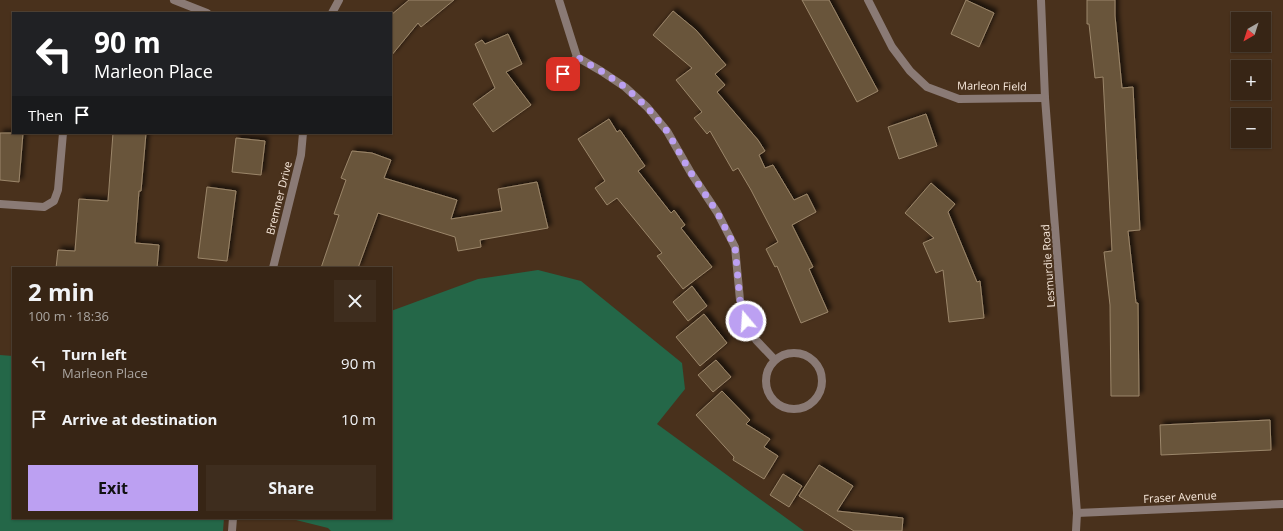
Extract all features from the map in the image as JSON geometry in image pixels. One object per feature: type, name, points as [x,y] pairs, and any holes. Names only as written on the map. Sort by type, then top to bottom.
[{"type":"street","points":[[174,0],[204,12]]},
{"type":"street","points":[[333,12],[339,0]]},
{"type":"street","points":[[559,0],[577,57],[625,87],[647,107],[667,131],[691,173],[717,212],[735,247],[740,300],[746,321],[756,340],[775,360]]},
{"type":"street","name":"Marleon Field","points":[[868,0],[892,47],[910,71],[927,87],[959,99],[1045,98]]},
{"type":"street","name":"Lesmurdie Road","points":[[1041,0],[1045,98],[1077,513],[1076,531]]},
{"type":"street","points":[[555,82],[577,57]]},
{"type":"street","points":[[0,204],[44,207],[54,201],[58,190],[63,134]]},
{"type":"street","name":"Bremner Drive","points":[[273,267],[301,155],[303,134]]},
{"type":"street","points":[[792,352],[801,353],[810,357],[822,372],[823,382],[821,391],[816,399],[801,409],[783,407],[775,402],[769,394],[766,385],[766,376],[769,367],[775,360],[782,355],[792,352]]},
{"type":"street","name":"Fraser Avenue","points":[[1077,513],[1283,504]]},
{"type":"street","points":[[232,531],[233,519]]},
{"type":"green space","points":[[538,270],[581,281],[682,363],[685,389],[657,424],[804,531],[331,531],[328,528],[292,519],[392,519],[392,311],[478,279]]},
{"type":"green space","points":[[0,355],[12,356],[12,519],[224,519],[223,531],[0,531]]},
{"type":"building","points":[[409,0],[454,0],[421,27],[418,23],[392,55],[392,14]]},
{"type":"building","points":[[802,0],[829,0],[878,91],[857,102]]},
{"type":"building","points":[[966,0],[994,13],[979,47],[951,34]]},
{"type":"building","points":[[1087,0],[1115,0],[1115,16],[1122,88],[1133,87],[1140,230],[1128,231],[1136,303],[1138,303],[1139,396],[1111,396],[1110,305],[1104,252],[1112,251],[1103,77],[1095,78],[1089,24],[1087,24]]},
{"type":"building","points":[[673,11],[696,30],[726,65],[715,74],[725,85],[717,92],[758,140],[765,151],[759,155],[765,168],[773,165],[794,200],[807,194],[816,212],[792,225],[813,267],[809,269],[828,312],[801,323],[777,266],[775,267],[766,249],[778,242],[751,190],[738,168],[733,171],[710,131],[707,134],[694,118],[702,112],[676,80],[692,68],[653,35]]},
{"type":"building","points":[[508,34],[522,64],[506,72],[531,105],[493,132],[473,104],[495,88],[475,44],[482,40],[485,44]]},
{"type":"building","points":[[926,114],[937,146],[899,159],[888,127]]},
{"type":"building","points":[[609,119],[617,132],[620,130],[645,166],[638,171],[671,213],[674,210],[685,225],[681,228],[712,267],[683,289],[657,256],[662,253],[617,198],[607,205],[595,188],[605,181],[578,139]]},
{"type":"building","points":[[0,133],[23,134],[19,182],[0,180]]},
{"type":"building","points":[[113,134],[146,134],[141,191],[139,191],[135,243],[159,245],[157,267],[56,267],[58,250],[75,251],[79,199],[108,201]]},
{"type":"building","points":[[236,138],[265,141],[261,175],[232,172]]},
{"type":"building","points":[[352,151],[372,153],[391,160],[384,178],[457,200],[451,219],[502,211],[498,189],[537,182],[548,228],[480,240],[481,247],[458,251],[455,237],[378,213],[358,267],[321,267],[339,215],[334,214],[346,180],[341,178]]},
{"type":"building","points":[[931,183],[955,204],[948,212],[977,282],[980,281],[984,318],[949,322],[943,270],[936,273],[923,243],[934,238],[905,213]]},
{"type":"building","points":[[207,187],[236,191],[227,261],[198,258]]},
{"type":"building","points":[[692,286],[707,306],[688,321],[673,302]]},
{"type":"building","points":[[704,314],[727,343],[700,366],[676,337]]},
{"type":"building","points":[[716,360],[731,377],[713,392],[698,375]]},
{"type":"building","points":[[722,391],[750,420],[746,424],[770,439],[764,447],[778,456],[764,479],[733,460],[734,457],[696,415]]},
{"type":"building","points":[[1270,420],[1271,450],[1161,455],[1160,425]]},
{"type":"building","points":[[819,465],[853,486],[837,511],[903,518],[902,531],[854,531],[799,496]]},
{"type":"building","points":[[783,474],[802,486],[789,507],[770,495]]},
{"type":"route","points":[[563,74],[577,57],[625,87],[647,107],[667,131],[691,173],[717,212],[735,247],[740,300],[746,321]]}]
